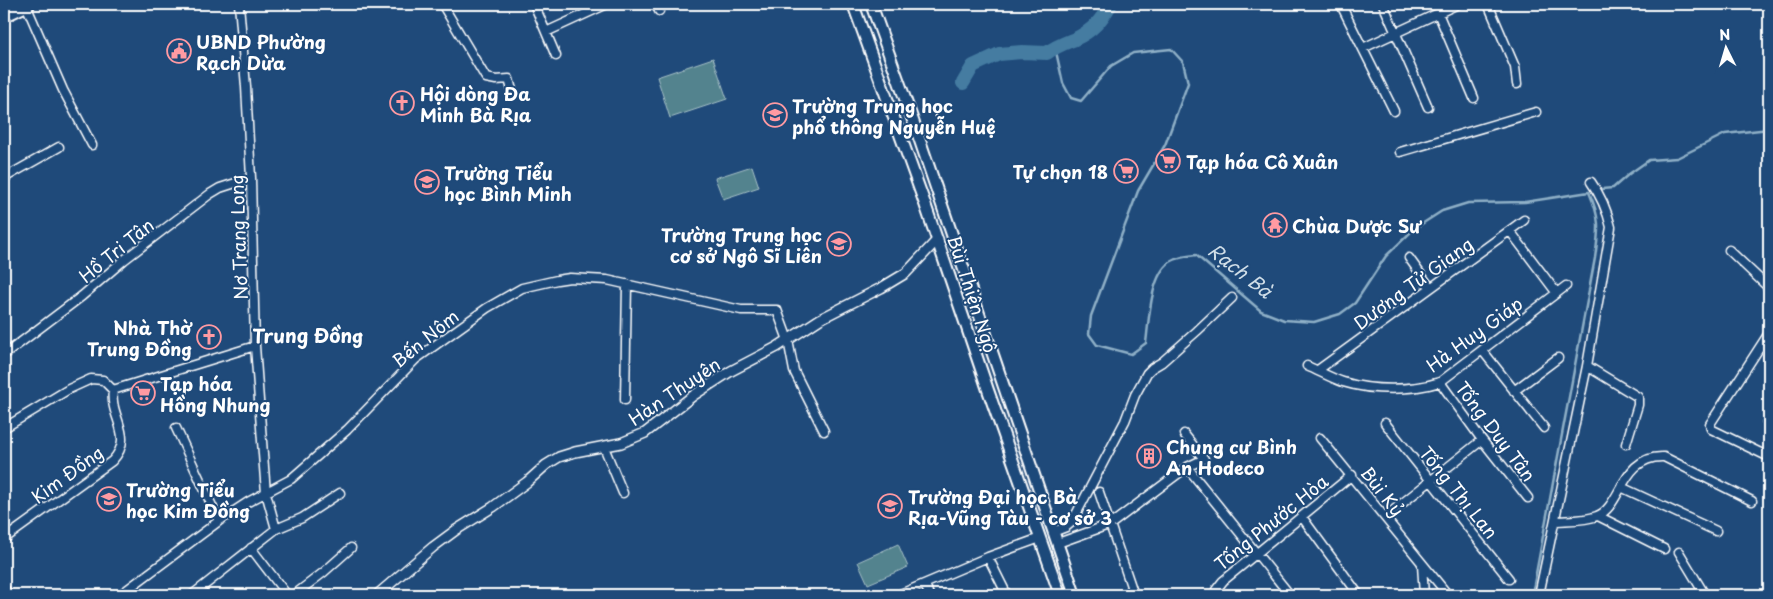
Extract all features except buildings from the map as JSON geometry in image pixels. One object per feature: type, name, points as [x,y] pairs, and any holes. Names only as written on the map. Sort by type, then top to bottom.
[{"type":"main road","points":[[4,8],[12,4]]},
{"type":"main road","points":[[4,16],[28,4]]},
{"type":"main road","name":"Bùi Thiện Ngộ","points":[[853,4],[938,240],[1060,595]]},
{"type":"main road","name":"Bùi Thiện Ngộ","points":[[871,4],[1075,595]]},
{"type":"main road","points":[[881,81],[896,75]]},
{"type":"main road","points":[[950,276],[964,271]]},
{"type":"main road","points":[[1044,549],[1058,543]]},
{"type":"street","points":[[28,4],[63,90],[92,145]]},
{"type":"street","name":"Nơ Trang Long","points":[[239,4],[251,178],[256,346],[266,493],[276,529]]},
{"type":"street","points":[[442,4],[486,78],[496,80],[509,79],[513,94]]},
{"type":"street","points":[[534,4],[556,56]]},
{"type":"street","points":[[546,32],[607,4]]},
{"type":"street","points":[[1384,4],[1428,107]]},
{"type":"street","points":[[1363,48],[1458,4]]},
{"type":"street","points":[[1488,4],[1515,67],[1517,84]]},
{"type":"street","points":[[1343,9],[1394,111]]},
{"type":"street","points":[[1438,13],[1474,98]]},
{"type":"street","points":[[1400,152],[1536,112]]},
{"type":"street","points":[[4,178],[59,147]]},
{"type":"street","name":"Hồ Tri Tân","points":[[4,355],[82,296],[124,260],[210,194],[220,188],[251,178]]},
{"type":"street","points":[[1539,595],[1587,366],[1611,227],[1604,203],[1592,182]]},
{"type":"street","name":"Dương Tử Giang","points":[[1318,370],[1524,220]]},
{"type":"street","points":[[1510,231],[1556,292]]},
{"type":"street","name":"Hàn Thuyên","points":[[377,595],[433,547],[493,507],[527,482],[546,464],[559,457],[631,440],[645,433],[694,395],[731,372],[788,340],[820,319],[906,273],[938,240]]},
{"type":"street","points":[[1729,250],[1767,283]]},
{"type":"street","points":[[1408,258],[1430,287]]},
{"type":"street","name":"Bến Nôm","points":[[120,595],[219,520],[291,479],[330,446],[416,360],[445,337],[505,297],[522,288],[557,280],[607,280],[741,310],[778,310],[788,340]]},
{"type":"street","points":[[625,400],[628,284]]},
{"type":"street","name":"Hà Huy Giáp","points":[[1307,366],[1344,382],[1378,388],[1425,387],[1440,382],[1566,286]]},
{"type":"street","points":[[1053,532],[1066,527],[1072,522],[1125,421],[1135,395],[1147,374],[1232,298]]},
{"type":"street","points":[[1769,333],[1710,424],[1711,429],[1769,457]]},
{"type":"street","points":[[788,340],[794,371],[824,431]]},
{"type":"street","points":[[4,428],[69,389],[91,379],[103,380],[114,390],[256,346]]},
{"type":"street","points":[[1482,350],[1544,428]]},
{"type":"street","points":[[1514,391],[1558,358]]},
{"type":"street","points":[[1587,366],[1638,397],[1638,405],[1626,444]]},
{"type":"street","name":"Tống Duy Tân","points":[[1440,382],[1482,440],[1528,498]]},
{"type":"street","name":"Kim Đồng","points":[[4,539],[112,462],[119,454],[122,437],[112,398],[114,390]]},
{"type":"street","name":"Tống Thị Lan","points":[[1385,423],[1509,579]]},
{"type":"street","points":[[176,428],[219,520]]},
{"type":"street","points":[[1058,543],[1111,524],[1187,466],[1204,459],[1184,434]]},
{"type":"street","name":"Bùi Kỷ","points":[[1320,438],[1448,595]]},
{"type":"street","points":[[1385,518],[1482,440]]},
{"type":"street","points":[[604,447],[623,493]]},
{"type":"street","points":[[1598,516],[1608,508],[1630,473],[1649,459],[1664,458],[1752,502]]},
{"type":"street","points":[[1187,466],[1290,595]]},
{"type":"street","name":"Tống Phước Hòa","points":[[1214,595],[1223,581],[1352,476]]},
{"type":"street","points":[[1621,487],[1716,531]]},
{"type":"street","points":[[1099,492],[1134,595]]},
{"type":"street","points":[[192,595],[276,529],[302,518],[340,494]]},
{"type":"street","points":[[1554,520],[1598,516],[1664,549]]},
{"type":"street","points":[[1302,517],[1359,595]]},
{"type":"street","points":[[898,595],[988,557],[1040,538]]},
{"type":"street","points":[[251,548],[287,595]]},
{"type":"street","points":[[294,595],[351,548]]},
{"type":"street","points":[[1679,552],[1705,595]]},
{"type":"street","points":[[988,557],[1008,595]]},
{"type":"street","points":[[1422,564],[1424,595]]},
{"type":"street","points":[[925,584],[929,595]]},
{"type":"street","points":[[4,588],[9,595]]},
{"type":"green space","points":[[713,58],[727,99],[670,118],[657,77]]},
{"type":"green space","points":[[752,166],[759,187],[723,199],[715,178]]},
{"type":"green space","points":[[898,544],[908,567],[868,584],[858,562]]},
{"type":"waterway","name":"Rạch Bà","points":[[963,83],[973,66],[999,54],[1022,52],[1047,53],[1082,36],[1096,24],[1111,4]]},
{"type":"waterway","name":"Rạch Bà","points":[[1055,47],[1063,83],[1071,98],[1081,101],[1111,66],[1133,53],[1171,49],[1183,62],[1188,83],[1165,145],[1138,191],[1091,316],[1089,334],[1097,345],[1131,354],[1146,343],[1154,288],[1158,277],[1170,262],[1179,258],[1196,255],[1261,311],[1284,320],[1314,322],[1340,314],[1355,303],[1386,256],[1414,229],[1442,211],[1468,203],[1525,202],[1589,192],[1596,210],[1598,225],[1595,258],[1532,595]]},
{"type":"waterway","points":[[1602,189],[1613,188],[1649,160],[1677,158],[1725,134],[1769,129]]},
{"type":"place","name":"UBND Phường Rạch Dừa","points":[[179,51]]},
{"type":"place","name":"Hội dòng Đa Minh Bà Rịa","points":[[402,103]]},
{"type":"place","name":"Trường Trung học phổ thông Nguyễn Huệ","points":[[775,115]]},
{"type":"place","name":"Tạp hóa Cô Xuân","points":[[1168,161]]},
{"type":"place","name":"Tự chọn 18","points":[[1126,171]]},
{"type":"place","name":"Trường Tiểu học Bình Minh","points":[[427,182]]},
{"type":"place","name":"Chùa Dược Sư","points":[[1275,225]]},
{"type":"place","name":"Trường Trung học cơ sở Ngô Sĩ Liên","points":[[839,244]]},
{"type":"place","name":"Nhà Thờ Trung Đồng","points":[[209,337]]},
{"type":"place","name":"Tạp hóa Hồng Nhung","points":[[143,393]]},
{"type":"place","name":"Chung cư Bình An Hodeco","points":[[1149,456]]},
{"type":"place","name":"Trường Tiểu học Kim Đồng","points":[[109,499]]},
{"type":"place","name":"Trường Đại học Bà Rịa-Vũng Tàu - cơ sở 3","points":[[890,506]]},
{"type":"district","name":"Trung Đồng","points":[[308,335]]}]
